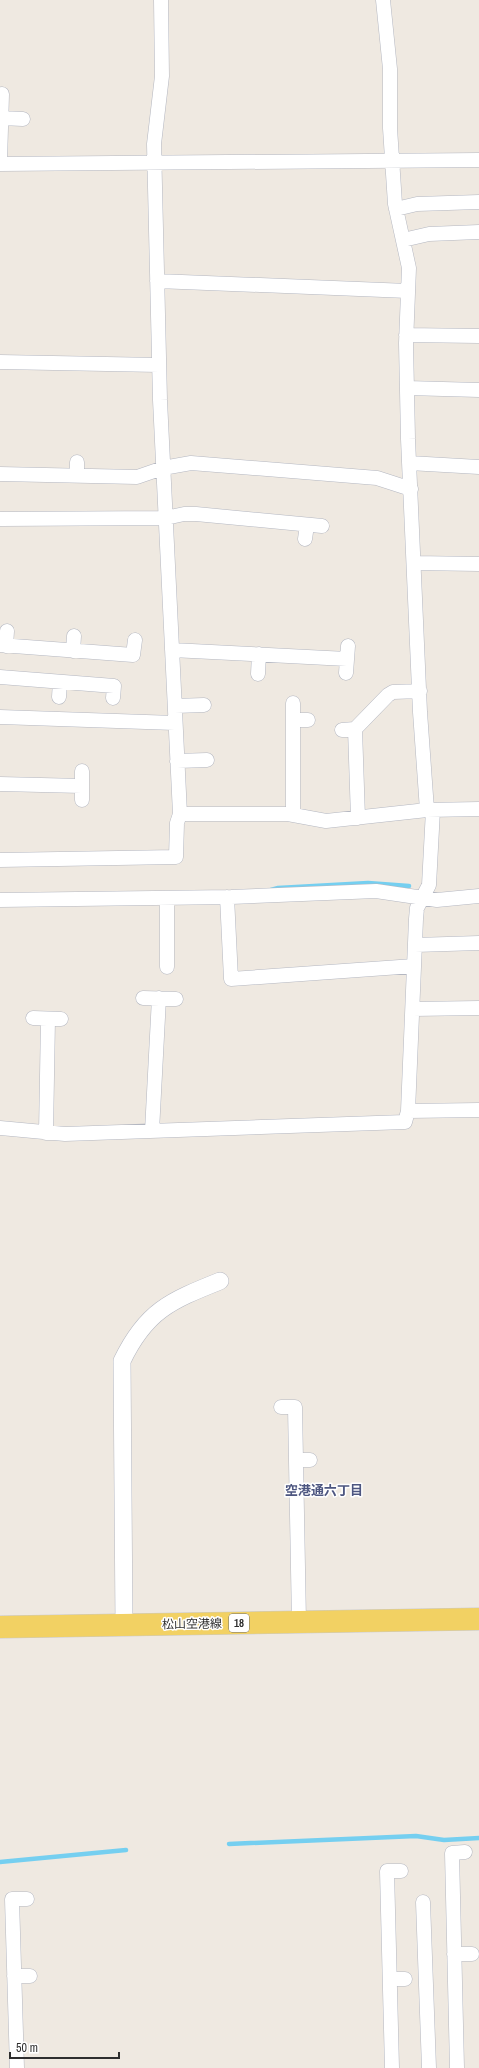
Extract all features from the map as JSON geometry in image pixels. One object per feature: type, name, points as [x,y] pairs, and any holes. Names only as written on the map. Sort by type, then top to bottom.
[{"type":"main road","name":"松山空港線","points":[[0,1627],[479,1619]]},
{"type":"street","points":[[0,860],[176,857],[176,823],[180,814],[163,468],[154,162],[154,144],[162,76],[161,0]]},
{"type":"street","points":[[0,1128],[46,1133],[152,1131],[405,1122],[408,1111],[416,919],[418,908],[429,885],[430,810],[420,691],[409,463],[406,335],[409,268],[396,209],[392,160],[390,69],[383,0]]},
{"type":"street","points":[[2,94],[0,162],[479,160]]},
{"type":"street","points":[[1,118],[24,119]]},
{"type":"street","points":[[396,209],[416,204],[479,202]]},
{"type":"street","points":[[403,240],[429,234],[479,232]]},
{"type":"street","points":[[157,281],[408,291]]},
{"type":"street","points":[[406,335],[479,336]]},
{"type":"street","points":[[0,362],[159,365]]},
{"type":"street","points":[[407,388],[479,390]]},
{"type":"street","points":[[77,462],[77,476]]},
{"type":"street","points":[[0,474],[137,477],[163,468],[191,463],[377,478],[411,489]]},
{"type":"street","points":[[409,463],[479,467]]},
{"type":"street","points":[[0,519],[166,518],[184,514],[239,524],[322,526]]},
{"type":"street","points":[[305,539],[307,525]]},
{"type":"street","points":[[414,563],[479,564]]},
{"type":"street","points":[[7,631],[3,646],[133,655],[135,640]]},
{"type":"street","points":[[73,651],[74,636]]},
{"type":"street","points":[[172,650],[259,654],[348,652],[346,673]]},
{"type":"street","points":[[258,674],[259,654]]},
{"type":"street","points":[[0,677],[114,686],[113,698]]},
{"type":"street","points":[[59,697],[60,682]]},
{"type":"street","points":[[358,818],[349,730],[393,692],[420,691]]},
{"type":"street","points":[[293,703],[294,815]]},
{"type":"street","points":[[175,706],[204,705]]},
{"type":"street","points":[[0,717],[175,723]]},
{"type":"street","points":[[293,720],[308,720]]},
{"type":"street","points":[[177,761],[207,760]]},
{"type":"street","points":[[0,784],[82,793],[82,771]]},
{"type":"street","points":[[180,814],[294,815],[326,821],[430,810],[479,809]]},
{"type":"street","points":[[0,900],[227,898],[376,891],[408,895],[423,899],[443,900],[479,896]]},
{"type":"street","points":[[167,898],[167,967]]},
{"type":"street","points":[[227,898],[231,979],[414,966]]},
{"type":"street","points":[[415,945],[479,943]]},
{"type":"street","points":[[142,998],[176,999]]},
{"type":"street","points":[[152,1131],[159,998]]},
{"type":"street","points":[[413,1009],[479,1008]]},
{"type":"street","points":[[33,1018],[55,1019],[46,1133]]},
{"type":"street","points":[[408,1111],[479,1110]]},
{"type":"street","points":[[124,1625],[122,1362],[136,1335],[147,1320],[165,1306],[192,1292],[220,1281]]},
{"type":"street","points":[[281,1406],[295,1406],[296,1460],[290,1527],[299,1622]]},
{"type":"street","points":[[296,1460],[310,1460]]},
{"type":"street","points":[[457,2068],[452,1853],[465,1852]]},
{"type":"street","points":[[392,2068],[387,1871],[401,1871]]},
{"type":"street","points":[[17,2068],[12,1899],[27,1899]]},
{"type":"street","points":[[423,1902],[429,2068]]},
{"type":"street","points":[[454,1954],[472,1954]]},
{"type":"street","points":[[14,1976],[30,1976]]},
{"type":"street","points":[[390,1979],[405,1979]]},
{"type":"waterway","points":[[271,890],[278,888],[368,883],[409,886]]},
{"type":"waterway","points":[[229,1844],[416,1836],[444,1840],[479,1838]]},
{"type":"waterway","points":[[0,1862],[126,1850]]},
{"type":"district","name":"空港通六丁目","points":[[324,1490]]}]
